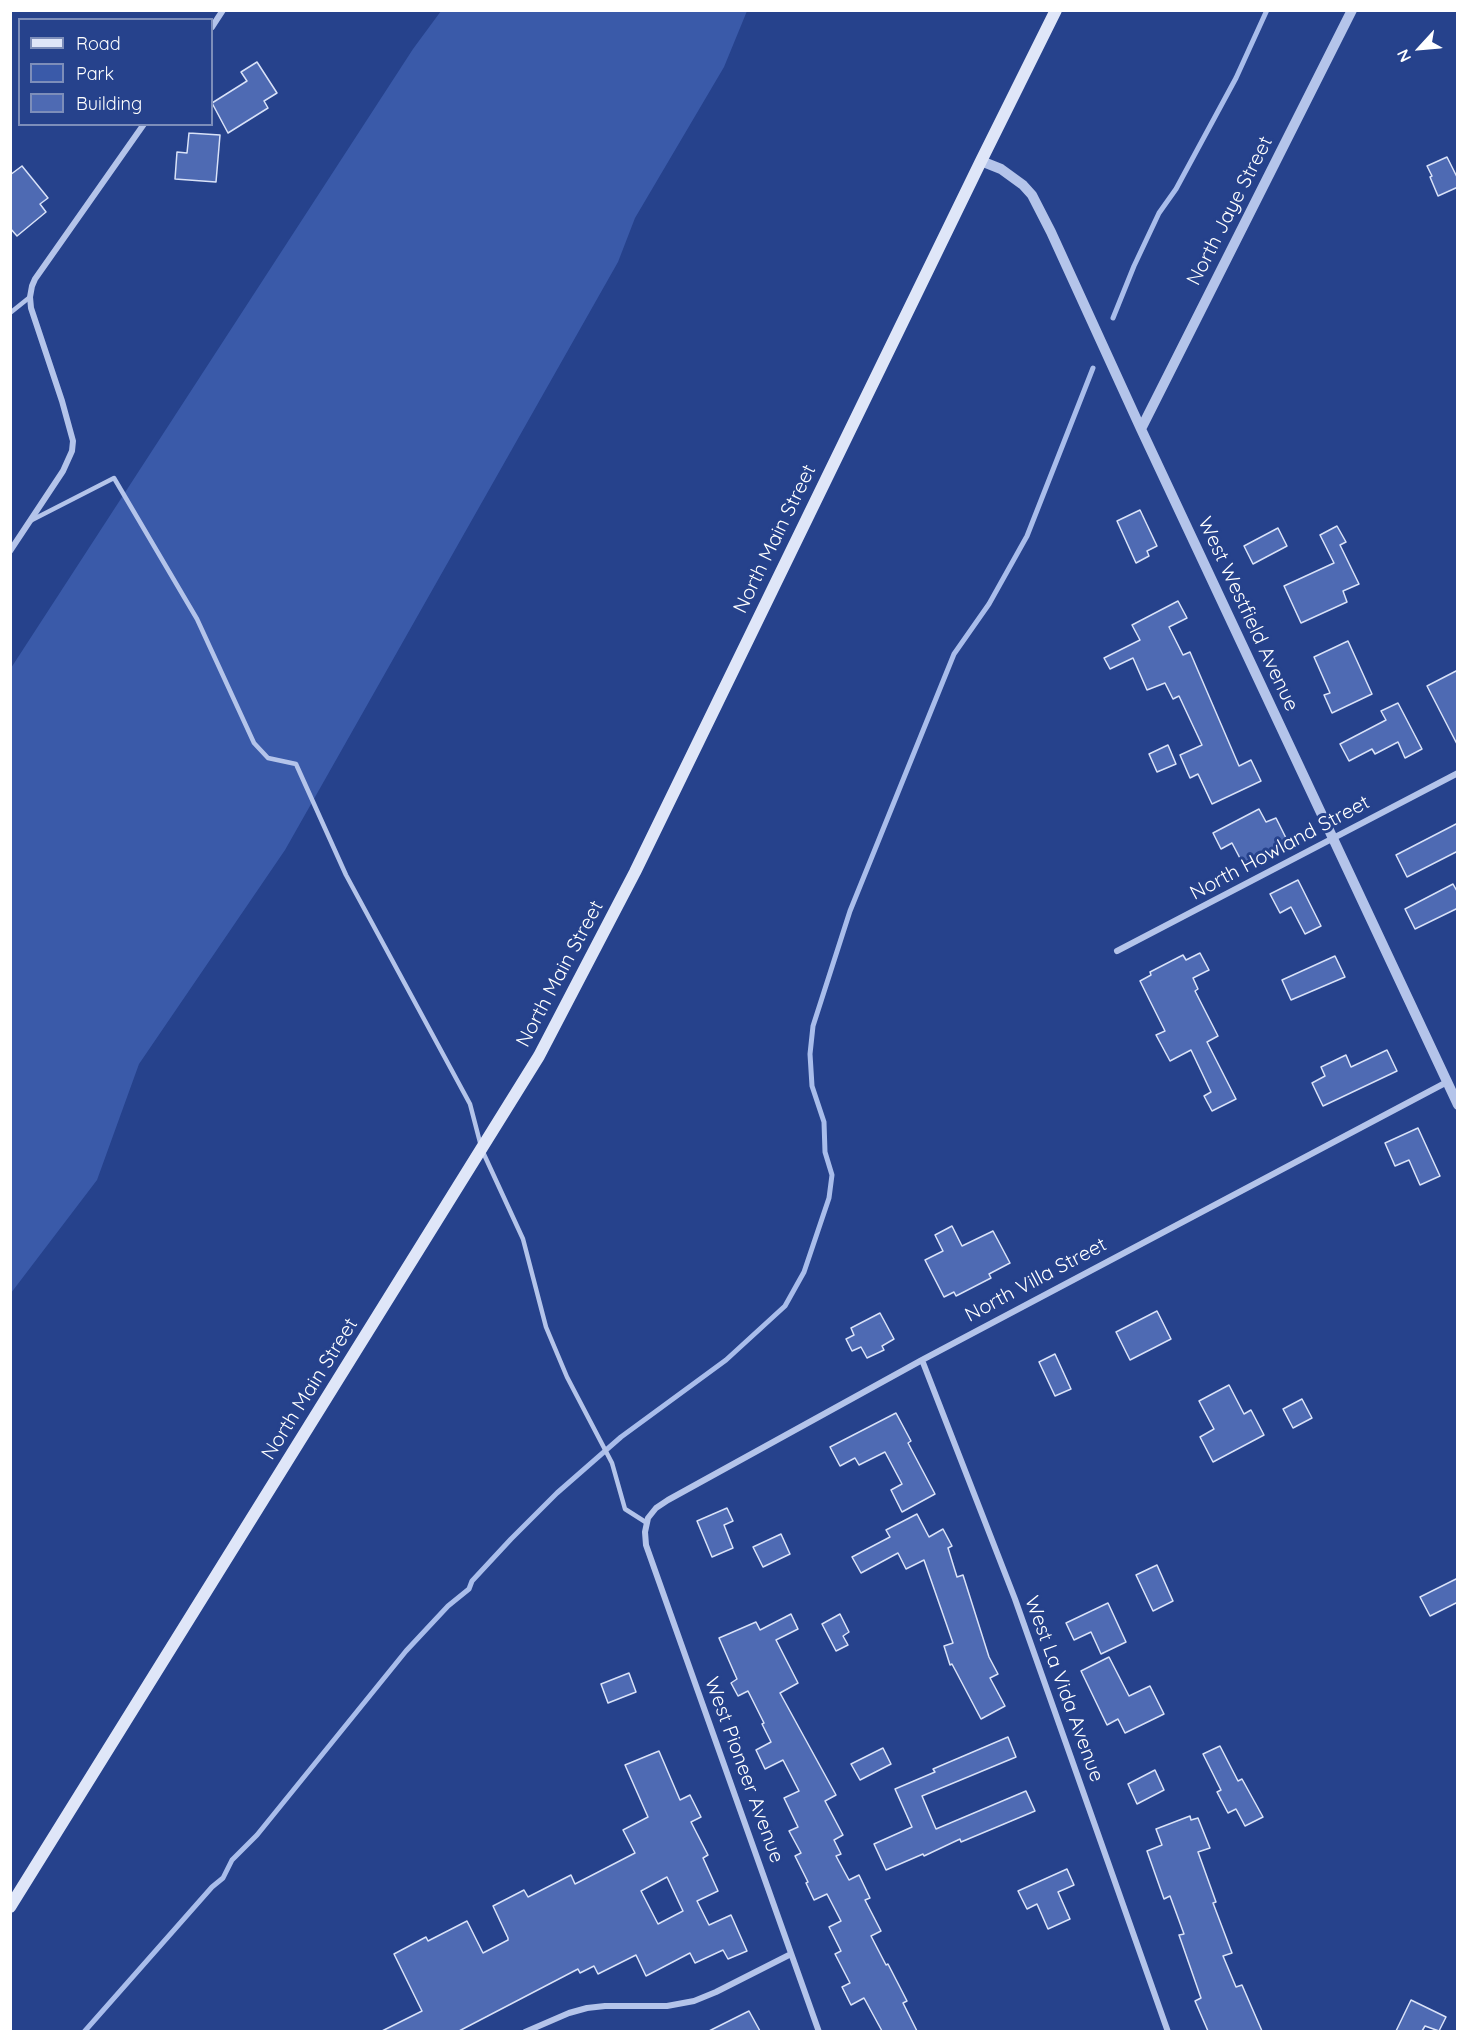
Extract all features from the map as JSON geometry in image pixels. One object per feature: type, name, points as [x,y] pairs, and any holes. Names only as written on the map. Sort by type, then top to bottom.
[{"type":"main road","name":"North Main Street","points":[[10,1907],[539,1056],[635,872],[1056,10]]},
{"type":"street","points":[[213,25],[223,10]]},
{"type":"street","name":"North Jaye Street","points":[[1141,429],[1352,10]]},
{"type":"street","points":[[10,552],[63,471],[72,451],[73,441],[62,401],[34,322],[30,297],[35,279],[143,126]]},
{"type":"street","name":"West Westfield Avenue","points":[[981,161],[1001,169],[1032,195],[1052,232],[1141,429],[1458,1105]]},
{"type":"street","name":"North Howland Street","points":[[1117,951],[1458,773]]},
{"type":"street","name":"North Villa Street","points":[[647,1521],[656,1508],[668,1500],[922,1360],[1447,1082]]},
{"type":"street","name":"West La Vida Avenue","points":[[922,1360],[1015,1599],[1168,2031]]},
{"type":"street","name":"West Pioneer Avenue","points":[[647,1521],[646,1545],[819,2031]]},
{"type":"street","points":[[525,2031],[587,2008],[667,2007],[694,2001],[791,1954]]},
{"type":"lane","points":[[10,313],[30,297]]},
{"type":"lane","points":[[30,521],[114,478],[197,619],[254,743],[268,758],[296,764],[346,875],[470,1104],[482,1150],[523,1239],[546,1327],[567,1377],[612,1463],[625,1509],[647,1521]]},
{"type":"green space","points":[[441,11],[747,11],[724,67],[635,218],[618,262],[285,850],[139,1064],[97,1180],[11,1293],[11,668],[413,49]]},
{"type":"building","points":[[257,62],[277,93],[264,101],[268,108],[228,133],[213,102],[247,81],[241,72]]},
{"type":"building","points":[[189,133],[220,135],[216,182],[175,179],[177,152],[187,153]]},
{"type":"building","points":[[1447,157],[1458,179],[1458,187],[1438,196],[1427,166]]},
{"type":"building","points":[[22,166],[48,198],[40,204],[46,212],[17,236],[10,228],[10,175]]},
{"type":"building","points":[[1140,510],[1157,546],[1147,551],[1149,556],[1136,563],[1117,521]]},
{"type":"building","points":[[1337,526],[1346,542],[1340,545],[1359,584],[1343,591],[1347,602],[1301,623],[1284,586],[1334,563],[1320,535]]},
{"type":"building","points":[[1278,528],[1287,546],[1253,564],[1244,546]]},
{"type":"building","points":[[1178,601],[1187,618],[1169,627],[1183,655],[1190,652],[1239,766],[1251,760],[1261,781],[1212,804],[1198,774],[1190,778],[1180,755],[1202,745],[1179,696],[1173,699],[1165,683],[1147,690],[1133,658],[1110,669],[1104,658],[1140,640],[1132,625]]},
{"type":"building","points":[[1348,641],[1372,694],[1332,713],[1324,695],[1330,693],[1314,657]]},
{"type":"building","points":[[1458,670],[1458,746],[1427,686]]},
{"type":"building","points":[[1398,703],[1422,749],[1405,758],[1398,742],[1375,754],[1372,749],[1349,761],[1340,744],[1386,720],[1381,711]]},
{"type":"building","points":[[1168,745],[1176,764],[1157,772],[1149,754]]},
{"type":"building","points":[[1259,809],[1266,822],[1276,818],[1288,842],[1243,864],[1232,843],[1221,849],[1213,833]]},
{"type":"building","points":[[1458,823],[1458,851],[1407,877],[1396,855]]},
{"type":"building","points":[[1298,880],[1321,926],[1305,934],[1291,907],[1280,913],[1270,894]]},
{"type":"building","points":[[1453,884],[1458,893],[1458,908],[1415,929],[1405,909]]},
{"type":"building","points":[[1200,953],[1209,970],[1193,978],[1198,989],[1195,991],[1218,1036],[1207,1042],[1236,1099],[1212,1111],[1204,1096],[1211,1092],[1191,1050],[1170,1061],[1156,1035],[1165,1031],[1140,981],[1151,975],[1150,972],[1183,955],[1186,960]]},
{"type":"building","points":[[1335,956],[1345,977],[1291,1000],[1282,980]]},
{"type":"building","points":[[1387,1050],[1397,1071],[1323,1106],[1312,1083],[1325,1076],[1321,1067],[1346,1055],[1351,1067]]},
{"type":"building","points":[[1418,1128],[1440,1176],[1420,1185],[1409,1160],[1395,1166],[1385,1143]]},
{"type":"building","points":[[952,1226],[962,1246],[993,1231],[1010,1263],[989,1274],[991,1278],[956,1296],[954,1292],[944,1297],[925,1260],[943,1251],[935,1235]]},
{"type":"building","points":[[1157,1311],[1171,1339],[1130,1360],[1116,1332]]},
{"type":"building","points":[[880,1313],[894,1339],[882,1346],[884,1350],[867,1358],[861,1347],[852,1351],[846,1339],[854,1335],[851,1328]]},
{"type":"building","points":[[1055,1354],[1071,1389],[1055,1396],[1039,1362]]},
{"type":"building","points":[[1229,1385],[1244,1414],[1251,1410],[1264,1435],[1213,1462],[1200,1437],[1214,1429],[1199,1401]]},
{"type":"building","points":[[1302,1399],[1312,1418],[1293,1428],[1283,1409]]},
{"type":"building","points":[[896,1413],[911,1441],[908,1443],[935,1494],[902,1512],[891,1490],[902,1484],[885,1452],[859,1465],[855,1458],[840,1466],[830,1447]]},
{"type":"building","points":[[727,1508],[733,1521],[724,1525],[733,1548],[712,1557],[697,1521]]},
{"type":"building","points":[[917,1514],[929,1537],[943,1529],[952,1546],[948,1548],[957,1577],[963,1575],[989,1657],[998,1674],[990,1678],[1005,1706],[981,1719],[952,1664],[950,1665],[944,1646],[953,1643],[924,1560],[906,1569],[898,1553],[861,1573],[852,1557],[890,1537],[886,1530]]},
{"type":"building","points":[[781,1534],[790,1554],[763,1567],[753,1547]]},
{"type":"building","points":[[1157,1565],[1173,1601],[1153,1611],[1136,1575]]},
{"type":"building","points":[[1458,1578],[1458,1602],[1430,1616],[1420,1597]]},
{"type":"building","points":[[1108,1603],[1126,1642],[1101,1654],[1091,1632],[1074,1640],[1066,1623]]},
{"type":"building","points":[[791,1614],[798,1629],[776,1640],[798,1683],[780,1693],[836,1795],[825,1801],[843,1835],[834,1840],[841,1854],[836,1856],[849,1880],[859,1875],[870,1898],[865,1900],[881,1931],[871,1936],[907,2001],[903,2003],[917,2031],[882,2031],[864,1998],[851,2005],[842,1987],[850,1983],[835,1954],[841,1951],[829,1927],[841,1921],[827,1894],[814,1900],[795,1856],[801,1853],[789,1831],[798,1827],[784,1798],[799,1791],[783,1760],[765,1769],[756,1750],[771,1742],[762,1724],[764,1723],[748,1691],[738,1696],[731,1683],[737,1679],[719,1638],[756,1622],[760,1630]]},
{"type":"building","points":[[840,1614],[849,1632],[843,1636],[848,1645],[836,1651],[822,1624]]},
{"type":"building","points":[[1109,1657],[1129,1696],[1150,1686],[1164,1714],[1125,1733],[1118,1719],[1107,1725],[1081,1671]]},
{"type":"building","points":[[629,1673],[636,1692],[608,1703],[601,1684]]},
{"type":"building","points":[[1008,1737],[1016,1757],[922,1796],[936,1829],[1026,1791],[1035,1811],[886,1870],[874,1844],[912,1827],[895,1789],[935,1772],[933,1769]]},
{"type":"building","points":[[1220,1746],[1238,1781],[1242,1779],[1263,1817],[1245,1826],[1236,1809],[1228,1813],[1217,1792],[1221,1790],[1203,1754]]},
{"type":"building","points":[[883,1748],[891,1764],[860,1780],[851,1764]]},
{"type":"building","points":[[659,1751],[680,1800],[690,1795],[701,1817],[691,1822],[708,1855],[703,1858],[718,1891],[697,1901],[709,1925],[731,1915],[747,1951],[728,1959],[723,1950],[695,1963],[690,1953],[646,1976],[636,1955],[598,1974],[594,1966],[580,1973],[578,1969],[459,2031],[382,2031],[422,2011],[394,1954],[426,1937],[428,1941],[467,1921],[483,1953],[508,1940],[493,1906],[524,1890],[528,1897],[571,1875],[575,1884],[635,1853],[623,1830],[648,1817],[625,1765]],"holes":[[[667,1877],[683,1911],[658,1924],[641,1891]]]},
{"type":"building","points":[[1155,1770],[1164,1790],[1137,1804],[1128,1784]]},
{"type":"building","points":[[1190,1816],[1191,1820],[1198,1818],[1210,1848],[1198,1852],[1216,1902],[1213,1903],[1232,1953],[1223,1956],[1236,1987],[1242,1985],[1262,2031],[1208,2031],[1195,2001],[1201,1998],[1179,1935],[1184,1934],[1170,1896],[1164,1899],[1147,1851],[1162,1845],[1156,1829]]},
{"type":"building","points":[[1067,1869],[1074,1885],[1058,1892],[1070,1919],[1048,1929],[1037,1904],[1027,1909],[1018,1891]]},
{"type":"building","points":[[1411,2000],[1446,2017],[1439,2031],[1425,2026],[1422,2031],[1396,2031]]},
{"type":"building","points":[[749,2011],[760,2031],[709,2031]]},
{"type":"waterway","points":[[1113,318],[1159,213],[1176,189],[1236,78],[1267,10]]},
{"type":"waterway","points":[[84,2032],[212,1887],[223,1878],[232,1860],[257,1835],[406,1651],[448,1606],[469,1589],[472,1581],[511,1539],[557,1493],[621,1437],[726,1360],[785,1306],[804,1272],[829,1198],[832,1175],[825,1152],[824,1122],[812,1086],[810,1054],[813,1026],[850,911],[954,654],[989,604],[1027,536],[1093,368]]}]
